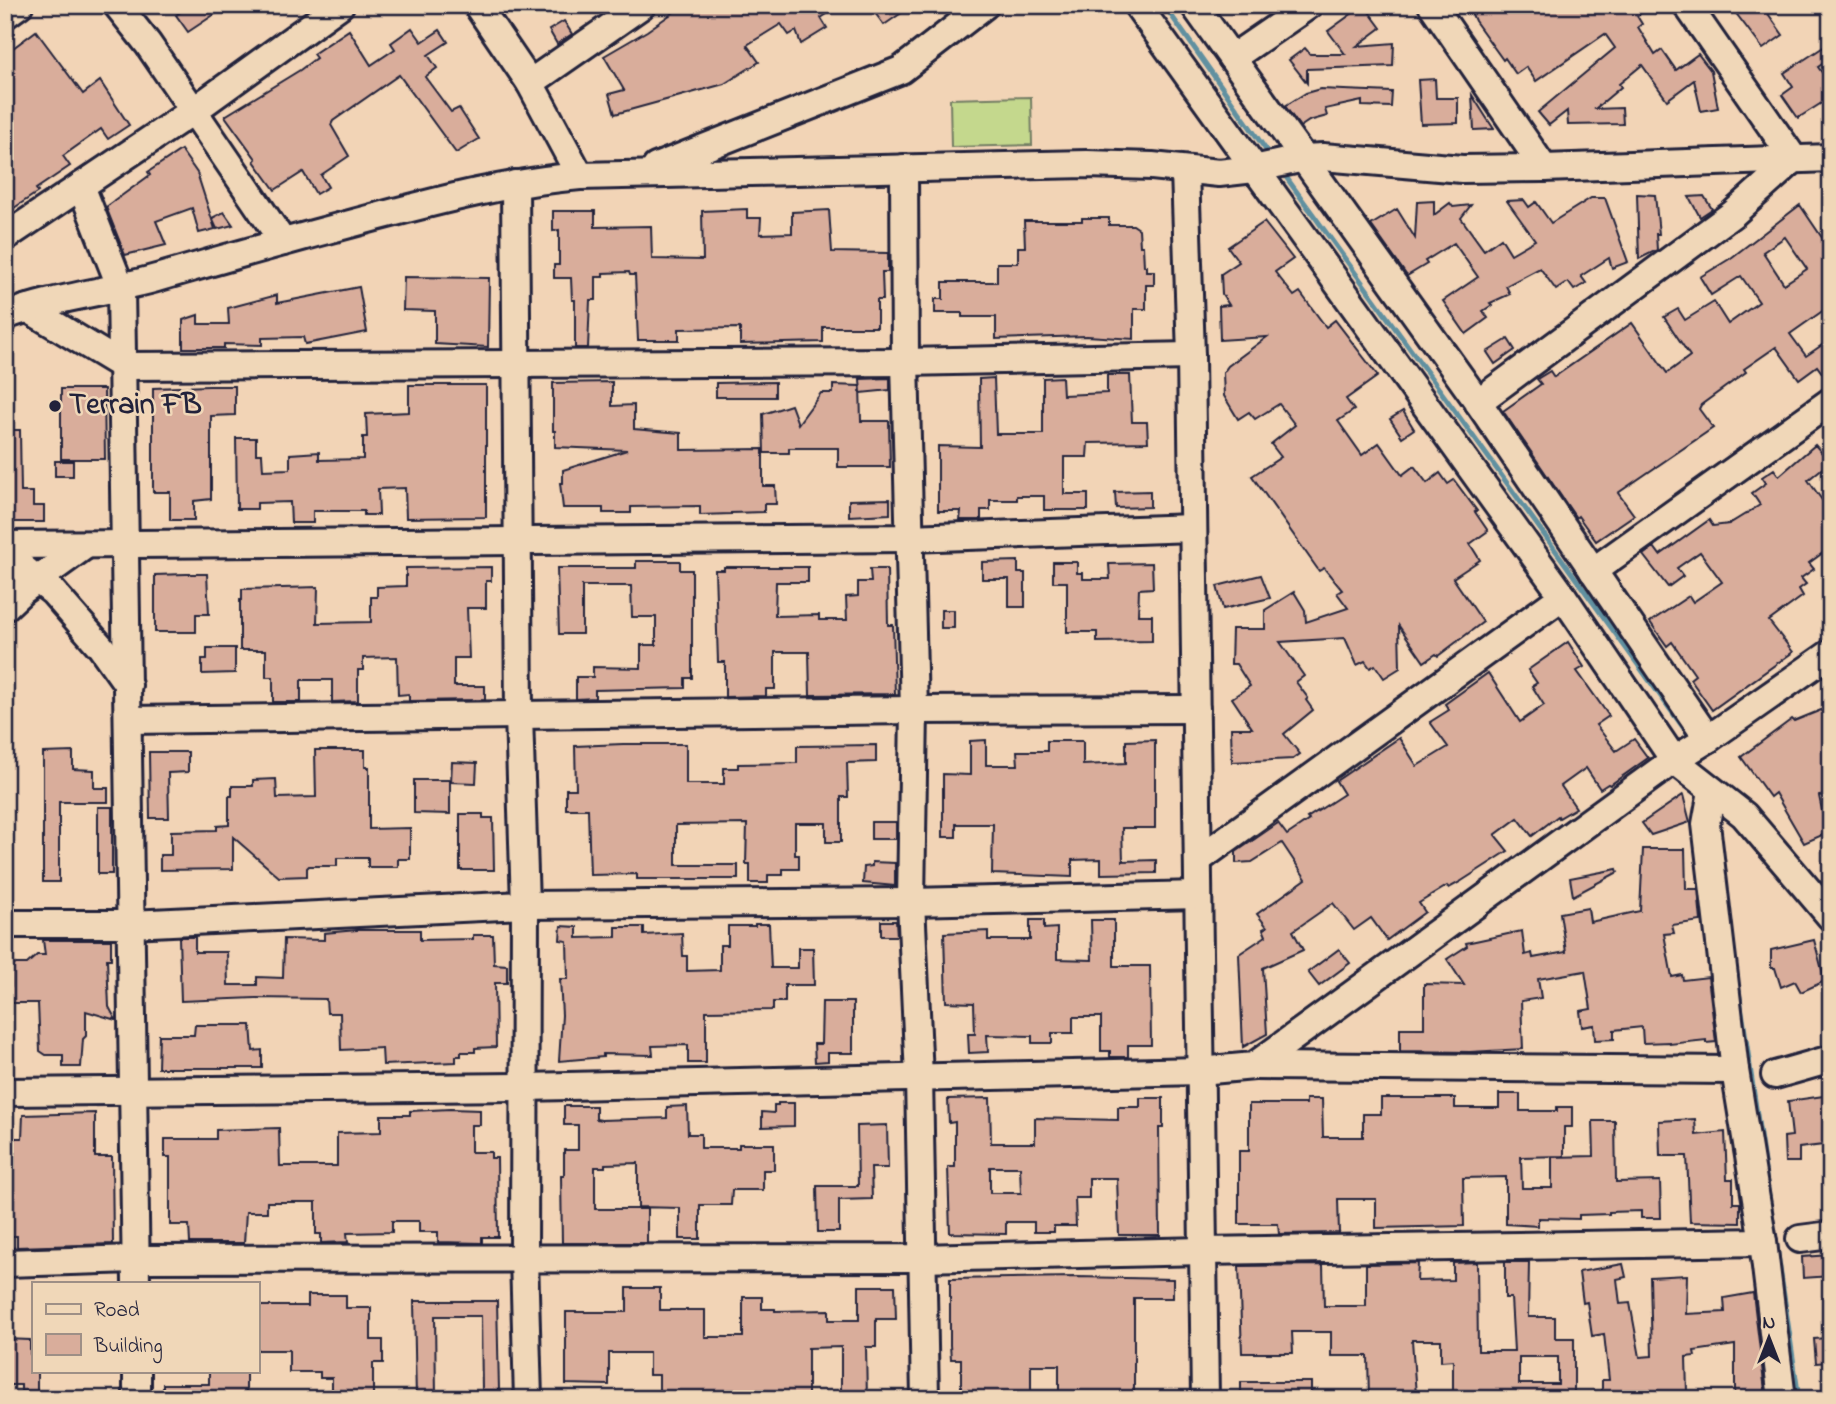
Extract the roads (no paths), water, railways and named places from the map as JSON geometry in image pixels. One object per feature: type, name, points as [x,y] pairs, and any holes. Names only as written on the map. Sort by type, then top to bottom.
[{"type":"street","points":[[5,15],[19,5]]},
{"type":"street","points":[[117,5],[148,44],[283,242]]},
{"type":"street","points":[[5,237],[194,111],[340,5]]},
{"type":"street","points":[[477,5],[530,83],[580,176]]},
{"type":"street","points":[[530,83],[642,5]]},
{"type":"street","points":[[639,174],[901,70],[985,5]]},
{"type":"street","points":[[1137,5],[1259,168],[1563,596],[1674,760],[1744,815],[1830,916]]},
{"type":"street","points":[[1194,5],[1298,159],[1478,402],[1708,739]]},
{"type":"street","points":[[1232,58],[1309,5]]},
{"type":"street","points":[[1432,5],[1544,168]]},
{"type":"street","points":[[1687,5],[1794,159]]},
{"type":"street","points":[[16,312],[121,288],[463,194],[580,176],[1120,163],[1219,173],[1323,156],[1462,169],[1831,158]]},
{"type":"street","points":[[1478,402],[1734,213],[1794,159]]},
{"type":"street","points":[[904,168],[905,362],[914,710],[911,902],[919,1077],[920,1258],[925,1399]]},
{"type":"street","points":[[1185,170],[1191,356],[1205,1399]]},
{"type":"street","points":[[515,184],[519,715],[525,905],[524,1258],[528,1399]]},
{"type":"street","points":[[81,186],[121,288],[136,1271]]},
{"type":"street","points":[[16,312],[123,366],[905,362],[1191,356]]},
{"type":"street","points":[[1593,571],[1831,401]]},
{"type":"street","points":[[5,545],[909,538],[1193,528]]},
{"type":"street","points":[[5,607],[86,545]]},
{"type":"street","points":[[5,554],[52,592],[101,647],[128,685]]},
{"type":"street","points":[[1199,859],[1563,596]]},
{"type":"street","points":[[1254,1066],[1674,760],[1831,653]]},
{"type":"street","points":[[128,720],[1196,709]]},
{"type":"street","points":[[1712,791],[1706,824],[1735,1070],[1763,1242],[1782,1399]]},
{"type":"street","points":[[5,924],[131,923],[525,905],[911,902],[1198,895]]},
{"type":"street","points":[[1775,1075],[1831,1059]]},
{"type":"street","points":[[5,1092],[525,1087],[1200,1072],[1254,1066],[1735,1070]]},
{"type":"street","points":[[1800,1239],[1831,1235]]},
{"type":"street","points":[[5,1263],[136,1271],[524,1258],[920,1258],[1763,1242]]},
{"type":"street","points":[[137,1372],[137,1399]]},
{"type":"waterway","points":[[1164,5],[1271,157]]},
{"type":"waterway","points":[[1281,170],[1693,741]]},
{"type":"waterway","points":[[1739,991],[1774,1231]]},
{"type":"waterway","points":[[1776,1241],[1799,1399]]},
{"type":"place","name":"Terrain FB","points":[[55,406]]}]
